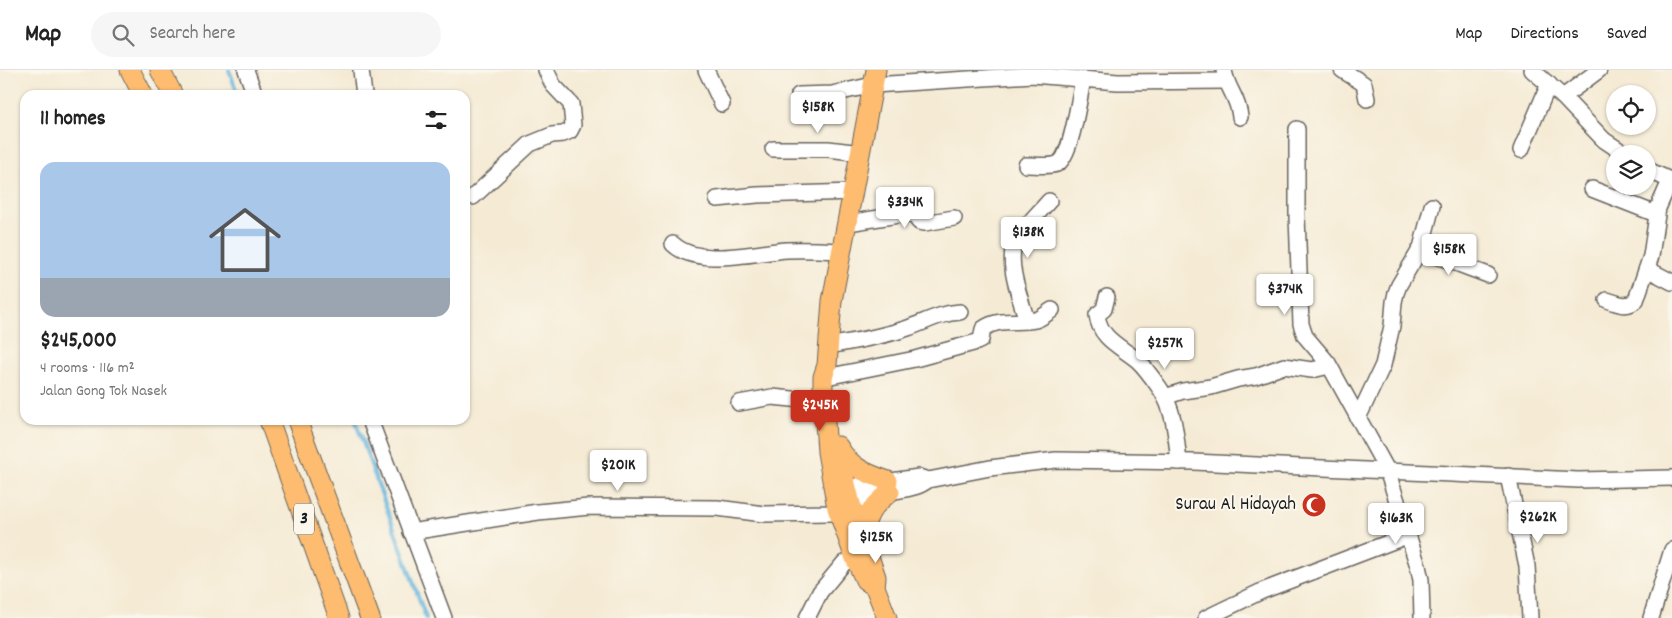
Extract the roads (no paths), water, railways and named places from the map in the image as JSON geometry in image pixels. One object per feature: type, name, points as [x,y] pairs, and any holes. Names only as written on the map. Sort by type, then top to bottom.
[{"type":"main road","points":[[130,70],[140,90]]},
{"type":"main road","points":[[160,70],[170,90]]},
{"type":"main road","points":[[875,78],[832,300],[829,371],[842,497],[862,536],[876,577],[875,587],[887,618]]},
{"type":"main road","points":[[829,371],[823,376],[827,452],[842,497],[855,558],[865,580],[875,587]]},
{"type":"main road","name":"3","points":[[270,425],[339,618]]},
{"type":"main road","points":[[299,425],[370,618]]},
{"type":"main road","points":[[838,446],[844,456],[854,466],[872,475],[889,487],[868,515],[862,536]]},
{"type":"street","points":[[246,70],[253,90]]},
{"type":"street","points":[[362,70],[364,90]]},
{"type":"street","points":[[473,198],[530,144],[540,139],[570,131],[573,125],[571,104],[558,91],[546,70]]},
{"type":"street","points":[[706,70],[722,104]]},
{"type":"street","points":[[1342,70],[1364,84],[1367,99]]},
{"type":"street","points":[[1532,70],[1563,97],[1604,140],[1611,145]]},
{"type":"street","points":[[1563,97],[1598,70]]},
{"type":"street","points":[[799,95],[832,94],[875,78],[992,74],[1083,79],[1118,76],[1225,76],[1237,99],[1240,117]]},
{"type":"street","points":[[1026,165],[1057,164],[1062,160],[1072,134],[1083,79]]},
{"type":"street","points":[[1521,150],[1548,84]]},
{"type":"street","points":[[1297,129],[1297,216],[1301,324],[1306,336],[1329,366],[1387,470],[1421,580],[1422,618]]},
{"type":"street","points":[[773,149],[828,149],[861,153]]},
{"type":"street","points":[[1607,300],[1621,305],[1634,303],[1639,293],[1652,248],[1656,214],[1671,181],[1656,174]]},
{"type":"street","points":[[1592,189],[1656,214]]},
{"type":"street","points":[[717,199],[757,195],[854,192]]},
{"type":"street","points":[[1028,321],[1014,279],[1014,246],[1017,239],[1049,201]]},
{"type":"street","points":[[1358,418],[1373,388],[1386,353],[1396,293],[1419,251],[1432,206]]},
{"type":"street","points":[[848,222],[898,215],[914,215],[919,222],[925,223],[954,218]]},
{"type":"street","points":[[673,244],[678,249],[694,254],[723,257],[790,250],[842,251]]},
{"type":"street","points":[[1419,251],[1488,275]]},
{"type":"street","points":[[1647,269],[1672,282]]},
{"type":"street","points":[[1107,297],[1105,307],[1097,315],[1102,331],[1109,340],[1146,370],[1165,397],[1173,419],[1179,462]]},
{"type":"street","points":[[829,371],[915,359],[968,345],[979,341],[982,337],[983,329],[993,324],[1001,321],[1039,319],[1052,310]]},
{"type":"street","points":[[829,337],[881,336],[945,314],[960,312]]},
{"type":"street","points":[[1165,397],[1183,391],[1211,388],[1284,366],[1312,370],[1329,366]]},
{"type":"street","points":[[739,403],[772,397],[824,402]]},
{"type":"street","points":[[372,425],[444,618]]},
{"type":"street","points":[[411,532],[538,512],[589,507],[716,508],[742,513],[764,514],[830,513],[842,497],[889,487],[920,486],[928,480],[990,468],[1056,460],[1179,462],[1590,480],[1672,478]]},
{"type":"street","points":[[1508,476],[1527,566],[1530,618]]},
{"type":"street","points":[[1214,616],[1262,591],[1408,535]]},
{"type":"street","points":[[1651,618],[1672,550]]},
{"type":"street","points":[[807,618],[820,592],[844,563],[855,558]]},
{"type":"waterway","points":[[229,70],[236,90]]},
{"type":"waterway","points":[[357,425],[426,618]]},
{"type":"place","name":"Surau Al Hidayah","points":[[1314,505]]}]
